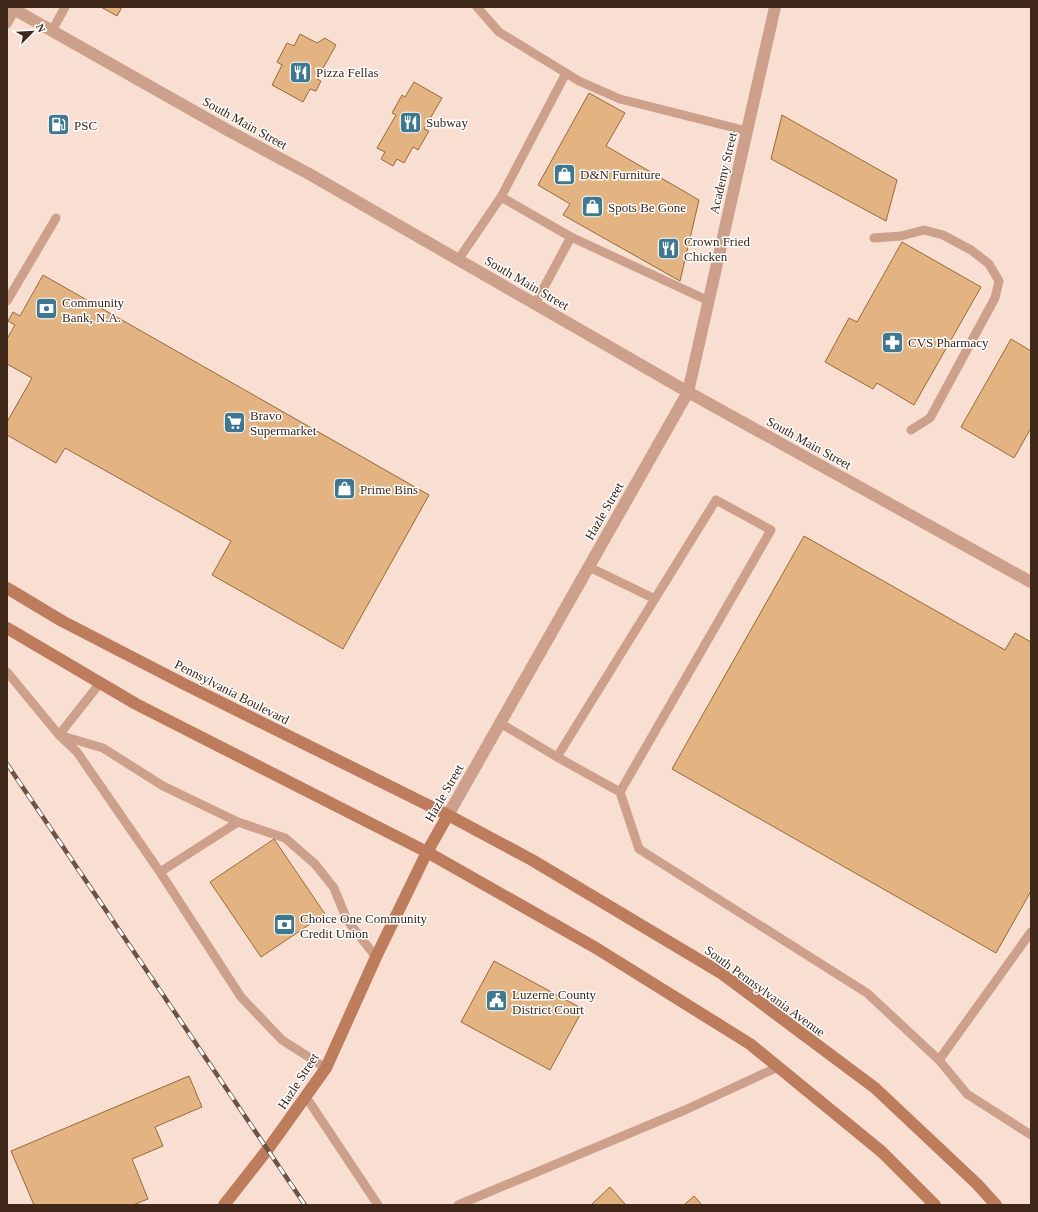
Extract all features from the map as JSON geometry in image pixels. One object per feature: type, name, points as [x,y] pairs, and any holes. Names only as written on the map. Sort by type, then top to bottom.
[{"type":"main road","name":"Pennsylvania Boulevard","points":[[7,588],[62,621],[157,670],[448,815]]},
{"type":"main road","points":[[7,628],[136,704],[427,852],[596,948],[750,1044],[882,1152],[935,1205]]},
{"type":"main road","name":"Hazle Street","points":[[224,1205],[268,1150],[326,1068],[376,957],[427,852],[448,815]]},
{"type":"main road","name":"South Pennsylvania Avenue","points":[[448,815],[532,860],[722,973],[875,1088],[977,1184],[996,1205]]},
{"type":"street","name":"Academy Street","points":[[688,392],[775,7]]},
{"type":"street","name":"South Main Street","points":[[13,8],[229,131],[311,175],[688,392],[1031,582]]},
{"type":"street","name":"Hazle Street","points":[[448,815],[688,392]]},
{"type":"lane","points":[[52,31],[65,7]]},
{"type":"lane","points":[[477,7],[498,32],[579,81],[620,99],[747,131]]},
{"type":"lane","points":[[7,24],[13,8]]},
{"type":"lane","points":[[458,260],[501,197],[566,73]]},
{"type":"lane","points":[[501,197],[571,237],[709,301]]},
{"type":"lane","points":[[7,301],[56,218]]},
{"type":"lane","points":[[874,238],[901,236],[924,230],[943,235],[972,250],[990,264],[999,281],[995,298],[930,418],[911,430]]},
{"type":"lane","points":[[535,304],[571,237]]},
{"type":"lane","points":[[557,757],[716,500],[771,530],[620,792]]},
{"type":"lane","points":[[589,567],[655,599]]},
{"type":"lane","points":[[7,672],[59,735],[77,752],[160,872],[241,997],[282,1040],[326,1068]]},
{"type":"lane","points":[[59,735],[100,683]]},
{"type":"lane","points":[[500,722],[557,757],[620,792],[639,849],[867,993],[939,1060],[966,1094],[1031,1135]]},
{"type":"lane","points":[[59,735],[103,748],[163,786],[238,822],[285,838],[315,864],[334,888],[347,920],[376,957]]},
{"type":"lane","points":[[160,872],[238,822]]},
{"type":"lane","points":[[939,1060],[1031,932]]},
{"type":"lane","points":[[458,1205],[685,1110],[778,1067]]},
{"type":"lane","points":[[306,1097],[378,1205]]},
{"type":"building","points":[[101,7],[122,7],[117,16]]},
{"type":"building","name":"Pizza Fellas","points":[[300,34],[317,43],[325,38],[336,45],[317,79],[321,81],[316,91],[310,89],[303,102],[272,85],[282,65],[277,62],[287,43],[294,46]]},
{"type":"building","name":"Subway","points":[[414,82],[442,98],[424,129],[429,131],[418,150],[413,147],[404,163],[397,159],[393,166],[381,159],[385,152],[377,148],[396,115],[392,113],[402,95],[405,97]]},
{"type":"building","points":[[589,93],[625,113],[606,146],[699,200],[680,281],[563,215],[570,204],[538,185]]},
{"type":"building","points":[[782,115],[897,180],[886,221],[771,159]]},
{"type":"building","name":"CVS Pharmacy","points":[[902,242],[981,287],[914,405],[877,383],[873,389],[825,362],[849,318],[857,322]]},
{"type":"building","points":[[43,275],[429,495],[343,649],[212,575],[231,541],[65,448],[56,463],[7,435],[7,422],[32,378],[7,364],[7,339],[15,325],[8,321],[13,312],[20,316]]},
{"type":"building","points":[[1011,339],[1031,351],[1031,428],[1014,458],[961,427]]},
{"type":"building","points":[[804,536],[1005,650],[1015,633],[1031,642],[1031,891],[996,953],[672,769]]},
{"type":"building","points":[[274,839],[325,914],[261,957],[210,882]]},
{"type":"building","points":[[494,961],[583,1009],[550,1070],[461,1022]]},
{"type":"building","points":[[189,1076],[202,1107],[155,1127],[163,1146],[132,1159],[148,1199],[133,1205],[34,1205],[11,1151]]},
{"type":"building","points":[[610,1187],[626,1205],[591,1205]]},
{"type":"building","points":[[694,1196],[702,1205],[684,1205]]},
{"type":"railway","points":[[7,764],[305,1205]]},
{"type":"place","name":"Pizza Fellas","points":[[300,72]]},
{"type":"place","name":"Subway","points":[[410,122]]},
{"type":"place","name":"PSC","points":[[58,125]]},
{"type":"place","name":"D&N Furniture","points":[[565,174]]},
{"type":"place","name":"Spots Be Gone","points":[[593,207]]},
{"type":"place","name":"Crown Fried Chicken","points":[[668,248]]},
{"type":"place","name":"Community Bank, N.A.","points":[[47,309]]},
{"type":"place","name":"CVS Pharmacy","points":[[893,342]]},
{"type":"place","name":"Bravo Supermarket","points":[[234,422]]},
{"type":"place","name":"Prime Bins","points":[[345,489]]},
{"type":"place","name":"Choice One Community Credit Union","points":[[284,925]]},
{"type":"place","name":"Luzerne County District Court","points":[[496,1001]]}]
